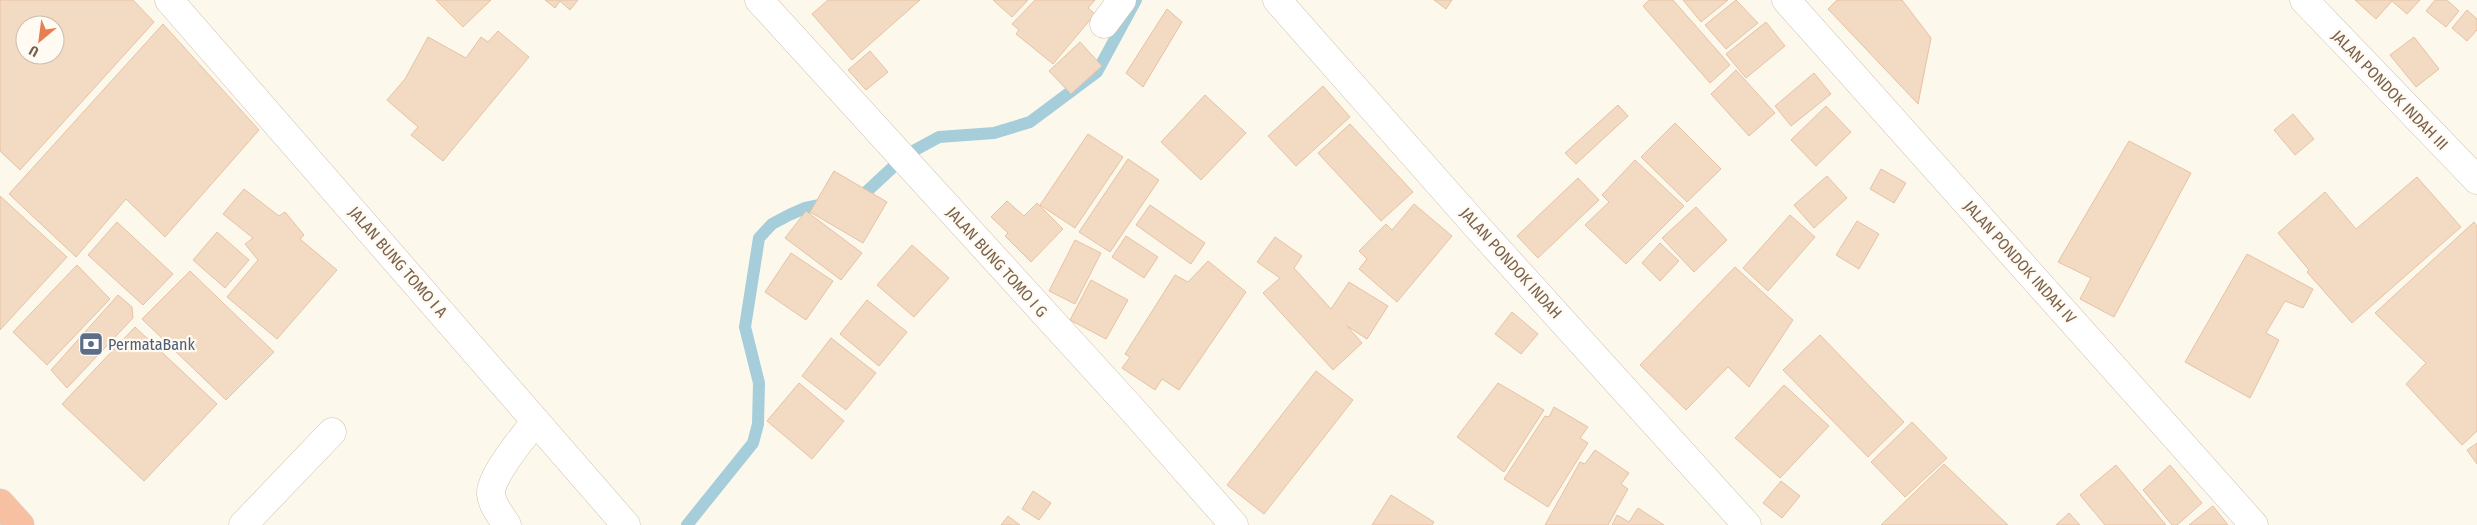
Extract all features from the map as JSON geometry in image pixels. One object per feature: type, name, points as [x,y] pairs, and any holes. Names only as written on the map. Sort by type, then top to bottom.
[{"type":"highway","points":[[0,503],[20,525]]},
{"type":"street","name":"JALAN BUNG TOMO I A","points":[[169,0],[626,525]]},
{"type":"street","name":"JALAN BUNG TOMO I G","points":[[759,0],[1130,407],[1234,525]]},
{"type":"street","points":[[1104,24],[1122,0]]},
{"type":"street","name":"JALAN PONDOK INDAH","points":[[1277,0],[1480,230],[1747,525]]},
{"type":"street","name":"JALAN PONDOK INDAH IV","points":[[1786,0],[2254,525]]},
{"type":"street","name":"JALAN PONDOK INDAH III","points":[[2304,0],[2477,180]]},
{"type":"street","points":[[507,525],[494,504],[490,492],[518,442],[536,422]]},
{"type":"street","points":[[243,525],[332,432]]},
{"type":"building","points":[[0,0],[133,0],[154,22],[20,170],[0,151]]},
{"type":"building","points":[[436,0],[491,0],[463,27]]},
{"type":"building","points":[[545,0],[578,0],[570,10],[560,1],[555,8]]},
{"type":"building","points":[[828,0],[920,0],[852,60],[812,14]]},
{"type":"building","points":[[993,0],[1028,0],[1012,17]]},
{"type":"building","points":[[1035,0],[1095,0],[1088,8],[1095,14],[1053,64],[1016,34],[1019,30],[1012,24]]},
{"type":"building","points":[[1434,0],[1452,0],[1446,9]]},
{"type":"building","points":[[1649,0],[1673,0],[1730,65],[1710,83],[1643,6]]},
{"type":"building","points":[[1683,0],[1728,0],[1701,22]]},
{"type":"building","points":[[1736,0],[1758,23],[1726,49],[1705,25]]},
{"type":"building","points":[[1837,0],[1902,0],[1931,38],[1918,104],[1828,9]]},
{"type":"building","points":[[2355,0],[2420,0],[2407,14],[2392,1],[2376,19]]},
{"type":"building","points":[[2435,0],[2447,0],[2459,11],[2446,27],[2426,11]]},
{"type":"building","points":[[1167,9],[1182,22],[1143,87],[1126,73]]},
{"type":"building","points":[[2467,10],[2477,19],[2477,30],[2467,41],[2452,28]]},
{"type":"building","points":[[1766,22],[1785,46],[1746,78],[1726,54]]},
{"type":"building","points":[[163,24],[259,130],[165,237],[126,199],[76,257],[9,194]]},
{"type":"building","points":[[498,31],[529,57],[443,161],[411,135],[418,127],[387,100],[405,79],[428,37],[466,58],[481,37],[488,42]]},
{"type":"building","points":[[2414,37],[2439,69],[2416,87],[2390,55]]},
{"type":"building","points":[[1080,42],[1102,66],[1071,94],[1049,71]]},
{"type":"building","points":[[870,51],[888,72],[866,90],[848,70]]},
{"type":"building","points":[[1736,70],[1775,113],[1749,136],[1711,94]]},
{"type":"building","points":[[1814,73],[1831,94],[1791,126],[1775,106]]},
{"type":"building","points":[[1323,86],[1350,117],[1296,166],[1268,136]]},
{"type":"building","points":[[1205,95],[1246,133],[1201,180],[1161,142]]},
{"type":"building","points":[[1618,105],[1628,116],[1576,164],[1565,153]]},
{"type":"building","points":[[1826,106],[1851,132],[1816,166],[1791,140]]},
{"type":"building","points":[[2293,114],[2314,139],[2295,155],[2274,130]]},
{"type":"building","points":[[1675,123],[1721,169],[1687,202],[1641,157]]},
{"type":"building","points":[[1350,124],[1413,192],[1381,221],[1318,153]]},
{"type":"building","points":[[1088,134],[1123,157],[1075,228],[1040,205]]},
{"type":"building","points":[[2129,141],[2191,173],[2114,317],[2080,299],[2091,278],[2058,262]]},
{"type":"building","points":[[1128,159],[1159,180],[1110,252],[1079,232]]},
{"type":"building","points":[[1635,160],[1684,206],[1626,264],[1585,225],[1609,202],[1602,195]]},
{"type":"building","points":[[1881,169],[1906,183],[1894,203],[1870,189]]},
{"type":"building","points":[[834,171],[887,202],[863,243],[810,212]]},
{"type":"building","points":[[1827,176],[1847,198],[1814,228],[1794,205]]},
{"type":"building","points":[[2417,177],[2461,227],[2352,323],[2307,272],[2309,270],[2278,233],[2325,192],[2356,229]]},
{"type":"building","points":[[1578,178],[1599,200],[1538,258],[1517,236]]},
{"type":"building","points":[[244,189],[279,216],[285,212],[304,235],[300,239],[337,270],[277,339],[227,297],[258,260],[245,244],[253,238],[223,214]]},
{"type":"building","points":[[0,196],[67,257],[0,330]]},
{"type":"building","points":[[1007,201],[1024,216],[1037,203],[1063,229],[1031,262],[1005,236],[1008,233],[991,217]]},
{"type":"building","points":[[1414,204],[1452,236],[1397,302],[1359,269],[1367,259],[1359,251],[1386,224],[1392,230]]},
{"type":"building","points":[[1150,205],[1205,243],[1191,264],[1136,225]]},
{"type":"building","points":[[1696,207],[1727,240],[1694,272],[1662,238]]},
{"type":"building","points":[[806,211],[862,253],[841,280],[785,238]]},
{"type":"building","points":[[1790,215],[1815,237],[1768,291],[1743,268]]},
{"type":"building","points":[[1857,221],[1879,234],[1859,269],[1836,255]]},
{"type":"building","points":[[117,222],[173,274],[143,305],[88,255]]},
{"type":"building","points":[[2474,222],[2477,226],[2477,431],[2462,445],[2406,384],[2426,363],[2375,313]]},
{"type":"building","points":[[217,232],[249,260],[225,288],[193,260]]},
{"type":"building","points":[[1126,236],[1158,257],[1144,278],[1112,257]]},
{"type":"building","points":[[1275,237],[1302,256],[1294,268],[1331,309],[1349,282],[1388,306],[1367,339],[1347,326],[1362,343],[1333,370],[1263,293],[1280,278],[1257,262]]},
{"type":"building","points":[[1075,240],[1101,253],[1075,304],[1049,291]]},
{"type":"building","points":[[1660,243],[1679,261],[1660,281],[1642,263]]},
{"type":"building","points":[[912,245],[949,278],[914,317],[877,285]]},
{"type":"building","points":[[791,253],[833,281],[806,320],[765,292]]},
{"type":"building","points":[[2247,254],[2313,289],[2303,308],[2285,301],[2266,333],[2279,340],[2250,398],[2185,362]]},
{"type":"building","points":[[1208,261],[1246,292],[1179,390],[1162,379],[1155,390],[1122,368],[1130,357],[1125,354],[1175,275],[1188,282]]},
{"type":"building","points":[[77,265],[110,299],[47,365],[13,332]]},
{"type":"building","points":[[1735,267],[1793,320],[1749,387],[1728,367],[1686,410],[1640,365]]},
{"type":"building","points":[[190,271],[274,352],[226,400],[142,319]]},
{"type":"building","points":[[1091,280],[1128,300],[1106,339],[1070,320]]},
{"type":"building","name":"PermataBank","points":[[118,295],[132,307],[133,318],[67,388],[51,370]]},
{"type":"building","points":[[867,300],[907,332],[879,366],[840,334]]},
{"type":"building","points":[[1512,312],[1538,334],[1521,354],[1495,334]]},
{"type":"building","points":[[135,327],[217,404],[144,481],[62,404]]},
{"type":"building","points":[[1820,335],[1904,422],[1868,457],[1783,370]]},
{"type":"building","points":[[831,338],[876,373],[846,410],[802,376]]},
{"type":"building","points":[[1316,371],[1353,400],[1264,514],[1227,485]]},
{"type":"building","points":[[799,383],[844,421],[812,459],[767,421]]},
{"type":"building","points":[[1498,383],[1544,410],[1504,472],[1457,437]]},
{"type":"building","points":[[1784,385],[1829,426],[1780,478],[1735,438]]},
{"type":"building","points":[[1554,407],[1588,427],[1580,438],[1588,443],[1548,507],[1504,479],[1545,416],[1549,417]]},
{"type":"building","points":[[1912,422],[1947,458],[1905,497],[1871,462]]},
{"type":"building","points":[[2477,443],[2477,464],[2467,450]]},
{"type":"building","points":[[1595,450],[1629,473],[1621,484],[1628,489],[1608,525],[1545,525],[1580,462],[1585,464]]},
{"type":"building","points":[[1944,464],[2008,525],[1881,525]]},
{"type":"building","points":[[2116,465],[2166,525],[2105,525],[2080,495]]},
{"type":"building","points":[[2170,465],[2202,503],[2177,525],[2172,525],[2143,490]]},
{"type":"building","points":[[1781,481],[1800,496],[1782,518],[1763,503]]},
{"type":"building","points":[[1033,491],[1051,503],[1039,520],[1022,509]]},
{"type":"building","points":[[1391,495],[1434,522],[1432,525],[1372,525]]},
{"type":"building","points":[[2213,506],[2228,525],[2189,525]]},
{"type":"building","points":[[1638,508],[1664,525],[1612,525],[1617,515],[1629,522]]},
{"type":"building","points":[[2069,513],[2080,525],[2056,525]]},
{"type":"building","points":[[1008,516],[1020,525],[1001,525]]},
{"type":"waterway","points":[[855,197],[863,195],[906,155],[939,137],[994,133],[1030,122],[1097,72],[1136,0]]},
{"type":"waterway","points":[[687,525],[753,443],[758,424],[759,383],[745,327],[759,238],[772,224],[789,215],[805,208],[830,203]]},
{"type":"place","name":"PermataBank","points":[[91,344]]}]
